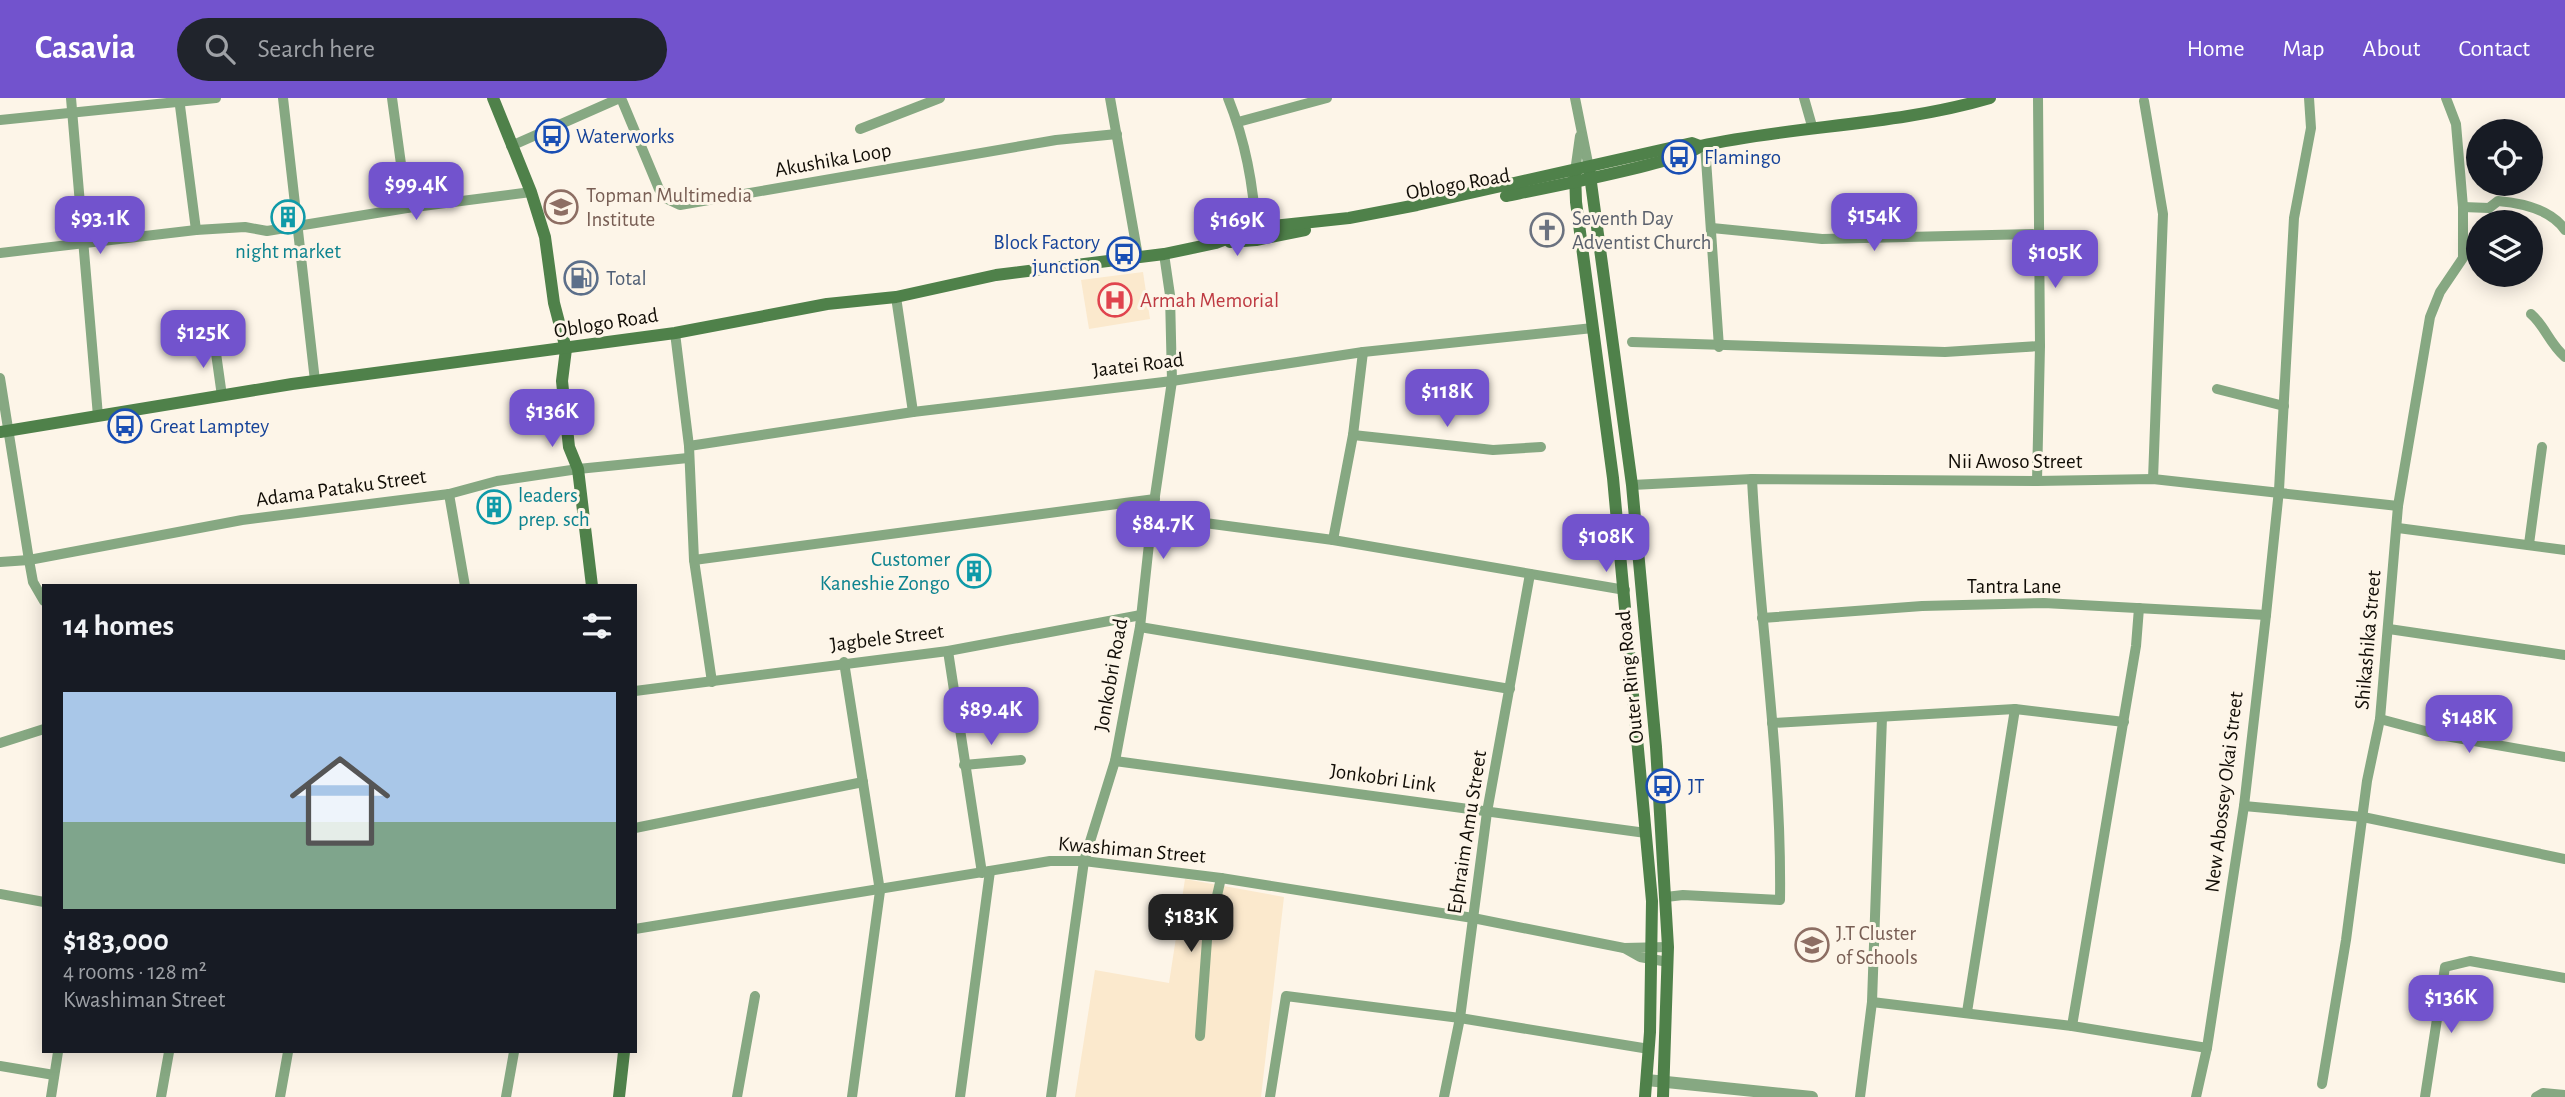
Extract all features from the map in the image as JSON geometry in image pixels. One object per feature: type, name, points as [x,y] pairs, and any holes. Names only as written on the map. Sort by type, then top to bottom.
[{"type":"main road","points":[[493,98],[531,192],[545,237],[554,303],[566,349],[562,381],[569,447],[578,469],[592,584]]},
{"type":"main road","name":"Oblogo Road","points":[[4,432],[315,381],[566,349],[616,339],[675,332],[827,304],[896,297],[996,275],[1164,254],[1256,234],[1574,177],[1692,143],[1703,145],[1812,126],[1919,116],[1965,102],[1990,98]]},
{"type":"main road","name":"Outer Ring Road","points":[[1590,173],[1632,485],[1657,747],[1668,947],[1663,1097]]},
{"type":"main road","name":"Outer Ring Road","points":[[1574,177],[1625,590],[1652,901],[1649,1049],[1645,1097]]},
{"type":"main road","points":[[619,1097],[624,1053]]},
{"type":"street","points":[[71,98],[85,241],[97,416]]},
{"type":"street","points":[[0,120],[179,99],[216,98]]},
{"type":"street","points":[[283,98],[315,381]]},
{"type":"street","points":[[392,98],[407,208]]},
{"type":"street","points":[[511,146],[620,98]]},
{"type":"street","name":"Akushika Loop","points":[[620,98],[659,189],[665,198],[680,205],[1056,140],[1117,134]]},
{"type":"street","points":[[860,129],[940,98]]},
{"type":"street","points":[[1110,98],[1138,256]]},
{"type":"street","points":[[1228,98],[1238,122],[1256,234]]},
{"type":"street","points":[[1238,122],[1327,98]]},
{"type":"street","name":"Outer Ring Road","points":[[1575,98],[1590,173]]},
{"type":"street","points":[[1804,98],[1812,126]]},
{"type":"street","points":[[2037,481],[2040,346],[2038,98]]},
{"type":"street","name":"New Abossey Okai Street","points":[[2196,1097],[2207,1048],[2244,806],[2266,615],[2279,490],[2294,218],[2311,128],[2309,98]]},
{"type":"street","name":"Shikashika Street","points":[[2322,1084],[2367,781],[2381,719],[2398,506],[2430,317],[2440,292],[2463,258],[2463,207],[2456,124],[2446,98]]},
{"type":"street","points":[[179,99],[195,230]]},
{"type":"street","points":[[2144,101],[2163,214],[2152,478]]},
{"type":"street","name":"Outer Ring Road","points":[[1574,177],[1581,132]]},
{"type":"street","points":[[1703,145],[1712,228],[1719,347]]},
{"type":"street","points":[[0,253],[195,230],[245,227],[260,231],[531,192]]},
{"type":"street","points":[[2463,207],[2489,208],[2498,201],[2520,203],[2553,218],[2565,230]]},
{"type":"street","points":[[1712,228],[1822,239],[2039,234]]},
{"type":"street","name":"Jonkobri Road","points":[[1051,1097],[1084,861],[1115,761],[1140,627],[1152,516],[1172,381],[1170,295],[1164,254]]},
{"type":"street","points":[[896,297],[913,412]]},
{"type":"street","points":[[2531,314],[2551,344],[2565,357]]},
{"type":"street","name":"Jaatei Road","points":[[689,446],[913,412],[1172,381],[1363,352],[1593,328]]},
{"type":"street","points":[[675,332],[689,446],[694,560],[712,682]]},
{"type":"street","points":[[214,339],[222,396]]},
{"type":"street","points":[[1632,342],[1719,347],[1945,352],[2040,346]]},
{"type":"street","points":[[1334,540],[1353,435],[1363,352]]},
{"type":"street","points":[[0,378],[4,432],[33,582],[42,598]]},
{"type":"street","points":[[2217,390],[2284,406]]},
{"type":"street","points":[[1353,435],[1493,450],[1541,447]]},
{"type":"street","points":[[2529,544],[2542,447]]},
{"type":"street","name":"Adama Pataku Street","points":[[0,562],[29,560],[242,520],[449,494],[497,481],[578,469],[688,458]]},
{"type":"street","name":"Nii Awoso Street","points":[[1632,485],[1752,479],[2037,481],[2152,478],[2279,490],[2398,506]]},
{"type":"street","points":[[1666,897],[1683,895],[1780,900],[1772,723],[1752,479]]},
{"type":"street","points":[[449,494],[465,584]]},
{"type":"street","points":[[694,560],[1155,499]]},
{"type":"street","points":[[1152,516],[1334,540],[1625,590]]},
{"type":"street","points":[[2398,528],[2565,550]]},
{"type":"street","name":"Ephraim Amu Street","points":[[1444,1097],[1460,1018],[1487,812],[1531,574]]},
{"type":"street","name":"Tantra Lane","points":[[1762,618],[1922,606],[2044,603],[2266,615]]},
{"type":"street","points":[[2072,1026],[2124,722],[2139,608]]},
{"type":"street","name":"Jagbele Street","points":[[637,691],[844,662],[948,651],[1141,615]]},
{"type":"street","points":[[1140,627],[1510,689]]},
{"type":"street","points":[[2389,629],[2565,655]]},
{"type":"street","points":[[948,651],[964,765],[986,872],[960,1097]]},
{"type":"street","points":[[844,662],[880,891],[852,1097]]},
{"type":"street","points":[[1772,723],[2015,709],[2124,722]]},
{"type":"street","points":[[1967,1012],[2015,709]]},
{"type":"street","points":[[1860,1097],[1872,1002],[1882,717]]},
{"type":"street","points":[[2381,719],[2440,735],[2565,757]]},
{"type":"street","points":[[0,743],[42,730]]},
{"type":"street","points":[[964,765],[1021,760]]},
{"type":"street","name":"Jonkobri Link","points":[[1115,761],[1646,833]]},
{"type":"street","points":[[637,828],[863,782]]},
{"type":"street","points":[[2244,806],[2363,817],[2565,859]]},
{"type":"street","name":"Kwashiman Street","points":[[637,929],[880,891],[1050,861],[1084,861],[1221,878],[1282,890],[1473,918],[1652,953],[1668,962]]},
{"type":"street","points":[[1200,1036],[1207,940],[1221,878]]},
{"type":"street","points":[[0,894],[42,902]]},
{"type":"street","name":"Kwashiman Street","points":[[1652,953],[1668,947]]},
{"type":"street","points":[[2425,1097],[2445,967],[2470,961],[2565,978]]},
{"type":"street","points":[[737,1097],[755,996]]},
{"type":"street","points":[[1270,1097],[1286,996],[1460,1018],[1649,1049]]},
{"type":"street","points":[[1872,1002],[2072,1026],[2207,1048]]},
{"type":"street","points":[[51,1097],[58,1053]]},
{"type":"street","points":[[161,1097],[169,1053]]},
{"type":"street","points":[[280,1097],[288,1053]]},
{"type":"street","points":[[506,1097],[514,1053]]},
{"type":"street","points":[[0,1066],[54,1075]]},
{"type":"street","points":[[1647,1080],[1812,1097]]},
{"type":"street","points":[[2536,1097],[2543,1093],[2565,1095]]},
{"type":"shaded area","name":"Armah Memorial","points":[[1143,272],[1150,319],[1089,329],[1081,280]]},
{"type":"shaded area","points":[[1185,879],[1284,897],[1261,1097],[1075,1097],[1095,970],[1169,983]]},
{"type":"place","name":"Waterworks","points":[[552,136]]},
{"type":"place","name":"Flamingo","points":[[1679,157]]},
{"type":"place","name":"Topman Multimedia Institute","points":[[561,207]]},
{"type":"place","name":"night market","points":[[288,217]]},
{"type":"place","name":"Seventh Day Adventist Church","points":[[1547,230]]},
{"type":"place","name":"Block Factory junction","points":[[1124,254]]},
{"type":"place","name":"Total","points":[[581,278]]},
{"type":"place","name":"Armah Memorial","points":[[1115,300]]},
{"type":"place","name":"Great Lamptey","points":[[125,426]]},
{"type":"place","name":"leaders prep. sch","points":[[494,507]]},
{"type":"place","name":"Customer Kaneshie Zongo","points":[[974,571]]},
{"type":"place","name":"JT","points":[[1663,786]]},
{"type":"place","name":"J.T Cluster of Schools","points":[[1812,945]]}]
